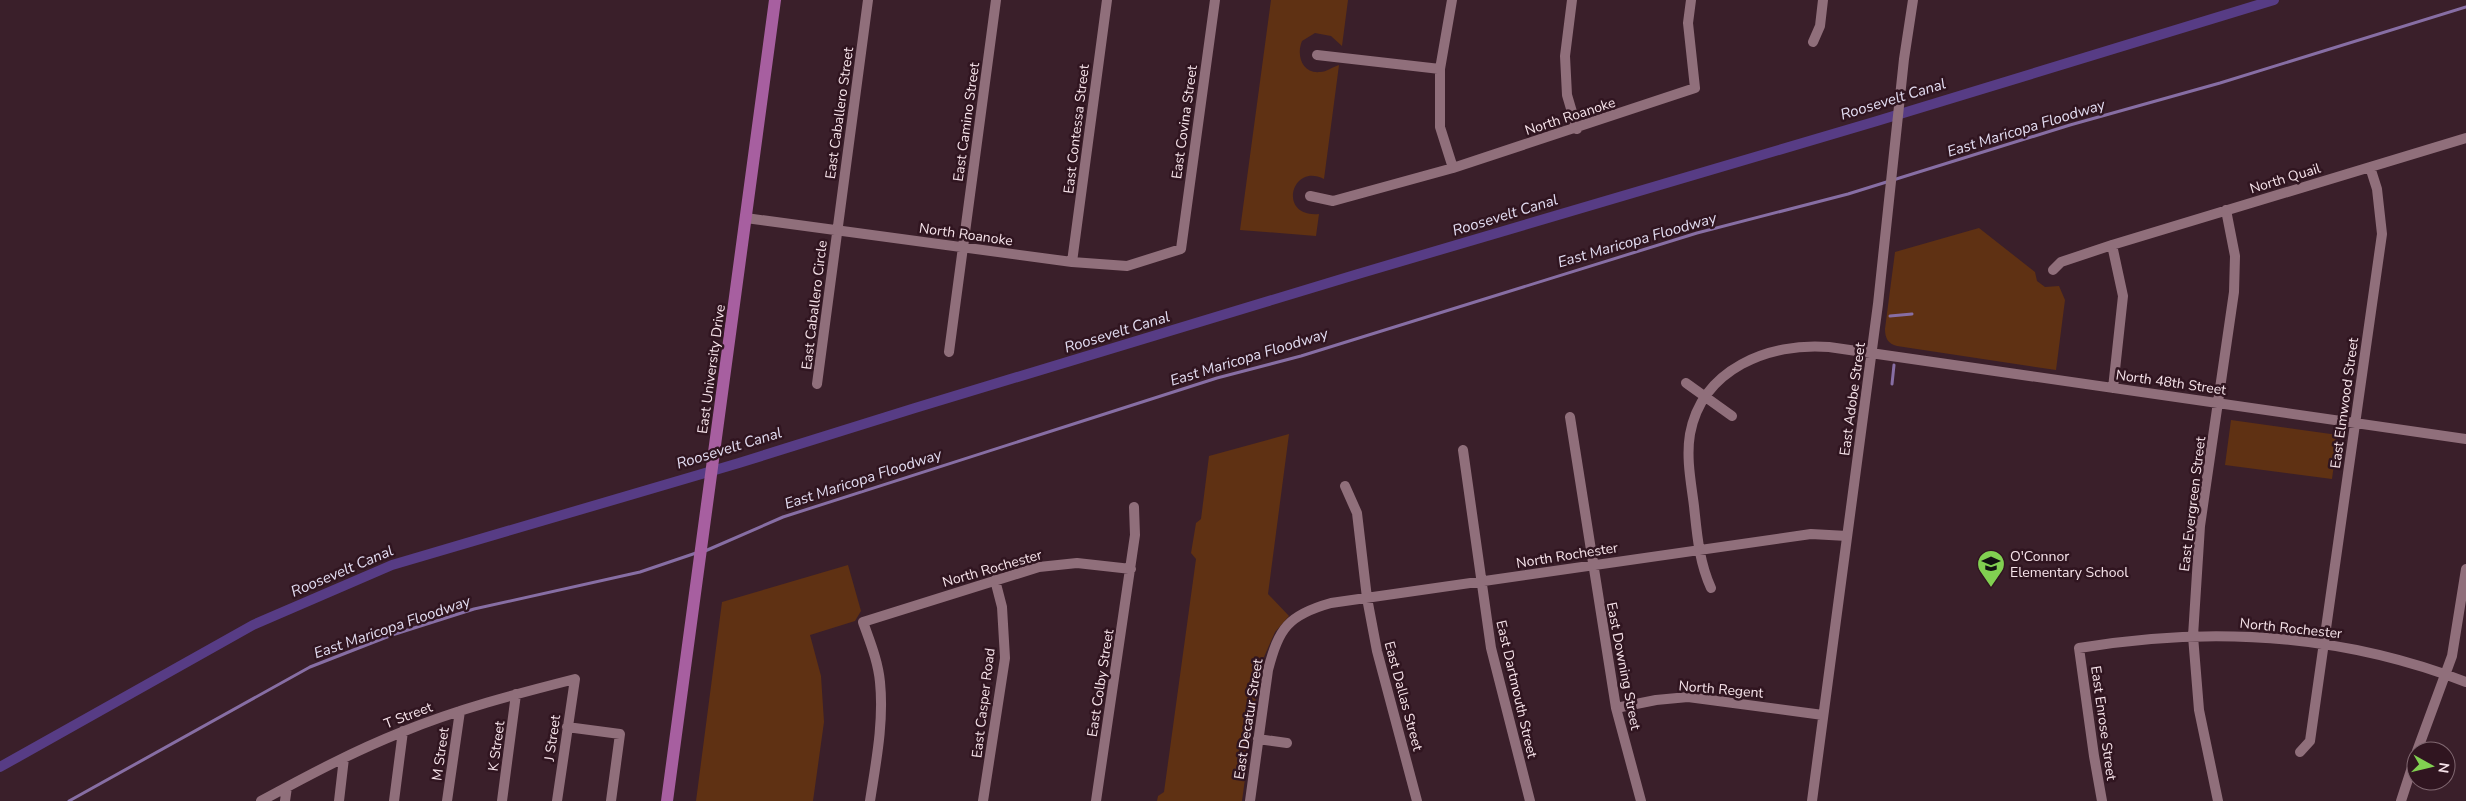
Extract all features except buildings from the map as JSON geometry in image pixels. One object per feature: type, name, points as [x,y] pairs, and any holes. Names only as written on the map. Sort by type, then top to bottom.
[{"type":"main road","name":"East University Drive","points":[[667,801],[775,0]]},
{"type":"street","name":"East Caballero Street","points":[[837,230],[868,0]]},
{"type":"street","name":"East Camino Street","points":[[949,352],[996,0]]},
{"type":"street","name":"East Contessa Street","points":[[1072,262],[1106,0]]},
{"type":"street","name":"East Covina Street","points":[[1181,249],[1215,0]]},
{"type":"street","points":[[1452,0],[1440,69],[1440,127],[1453,168]]},
{"type":"street","points":[[1572,0],[1564,56],[1567,95],[1577,129]]},
{"type":"street","name":"North Roanoke","points":[[1310,196],[1334,201],[1453,168],[1577,129],[1694,88],[1688,23],[1691,0]]},
{"type":"street","points":[[1813,42],[1820,26],[1823,0]]},
{"type":"street","name":"East Adobe Street","points":[[1812,801],[1872,354],[1913,0]]},
{"type":"street","points":[[1317,55],[1440,69]]},
{"type":"street","name":"North Quail","points":[[2053,270],[2061,262],[2112,245],[2466,138]]},
{"type":"street","name":"East Elmwood Street","points":[[2300,752],[2310,740],[2382,234],[2376,189],[2370,167]]},
{"type":"street","name":"East Evergreen Street","points":[[2218,801],[2199,710],[2193,636],[2200,526],[2234,292],[2235,256],[2226,210]]},
{"type":"street","name":"North Roanoke","points":[[746,218],[1072,262],[1127,266],[1181,249]]},
{"type":"street","name":"East Caballero Circle","points":[[817,384],[837,230]]},
{"type":"street","points":[[2112,245],[2123,296],[2113,388]]},
{"type":"street","name":"North 48th Street","points":[[1712,588],[1704,572],[1699,549],[1688,455],[1693,421],[1718,382],[1733,369],[1752,358],[1778,350],[1818,346],[2466,439]]},
{"type":"street","points":[[1686,383],[1732,416]]},
{"type":"street","name":"East Downing Street","points":[[1570,417],[1616,708],[1641,801]]},
{"type":"street","name":"East Dartmouth Street","points":[[1463,450],[1491,648],[1530,801]]},
{"type":"street","name":"East Dallas Street","points":[[1345,486],[1357,513],[1367,598],[1377,651],[1418,801]]},
{"type":"street","name":"East Colby Street","points":[[1096,801],[1136,535],[1134,508]]},
{"type":"street","name":"North Rochester","points":[[1294,618],[1323,605],[1367,598],[1811,534],[1847,536]]},
{"type":"street","name":"North Rochester","points":[[870,801],[881,729],[882,702],[878,673],[864,622],[1039,567],[1077,563],[1131,569]]},
{"type":"street","points":[[2421,741],[2446,674],[2457,630],[2466,569]]},
{"type":"street","name":"East Casper Road","points":[[984,801],[1005,658],[1002,607],[995,580]]},
{"type":"street","name":"East Decatur Street","points":[[1250,801],[1268,670],[1273,650],[1283,629],[1294,618]]},
{"type":"street","name":"North Rochester","points":[[2080,648],[2124,641],[2193,636],[2245,636],[2324,644],[2388,656],[2466,682]]},
{"type":"street","name":"East Enrose Street","points":[[2080,648],[2094,756],[2102,801]]},
{"type":"street","name":"T Street","points":[[262,801],[344,758],[403,732],[460,710],[574,679]]},
{"type":"street","name":"J Street","points":[[557,801],[574,679]]},
{"type":"street","name":"K Street","points":[[502,801],[516,694]]},
{"type":"street","name":"North Regent","points":[[1616,708],[1656,700],[1688,697],[1823,714]]},
{"type":"street","name":"M Street","points":[[447,801],[460,710]]},
{"type":"street","points":[[568,727],[620,734],[611,801]]},
{"type":"street","points":[[394,801],[403,732]]},
{"type":"street","points":[[1258,739],[1287,743]]},
{"type":"street","points":[[339,801],[344,758]]},
{"type":"street","points":[[285,801],[287,787]]},
{"type":"street","points":[[2402,801],[2406,788]]},
{"type":"shaded area","points":[[1271,0],[1348,0],[1342,46],[1331,36],[1315,33],[1302,41],[1300,46],[1302,63],[1309,70],[1323,72],[1339,65],[1324,179],[1313,176],[1303,178],[1293,192],[1293,200],[1297,208],[1306,213],[1319,214],[1316,236],[1240,230]]},
{"type":"shaded area","points":[[1979,228],[2035,272],[2037,281],[2045,287],[2059,286],[2065,300],[2056,370],[1897,346],[1891,344],[1888,340],[1885,329],[1895,252]]},
{"type":"shaded area","points":[[2231,420],[2338,435],[2332,479],[2225,465]]},
{"type":"shaded area","points":[[1289,434],[1268,594],[1289,616],[1275,632],[1260,666],[1242,801],[1157,801],[1158,796],[1164,792],[1196,559],[1191,553],[1196,523],[1201,519],[1209,456]]},
{"type":"shaded area","points":[[848,565],[861,611],[855,621],[810,635],[821,676],[824,722],[813,801],[696,801],[722,602]]},
{"type":"waterway","name":"Roosevelt Canal","points":[[0,767],[253,625],[392,565],[739,463],[1358,274],[1877,121],[2274,0]]},
{"type":"waterway","name":"East Maricopa Floodway","points":[[705,551],[783,517],[1217,378],[1301,356],[1697,233],[1848,194],[2070,125],[2220,83],[2466,7]]},
{"type":"waterway","points":[[1890,316],[1912,314]]},
{"type":"waterway","points":[[1892,384],[1894,365]]},
{"type":"waterway","name":"East Maricopa Floodway","points":[[69,801],[310,667],[392,635],[474,609],[640,572],[696,553]]},
{"type":"place","name":"O'Connor Elementary School","points":[[1991,588]]}]
